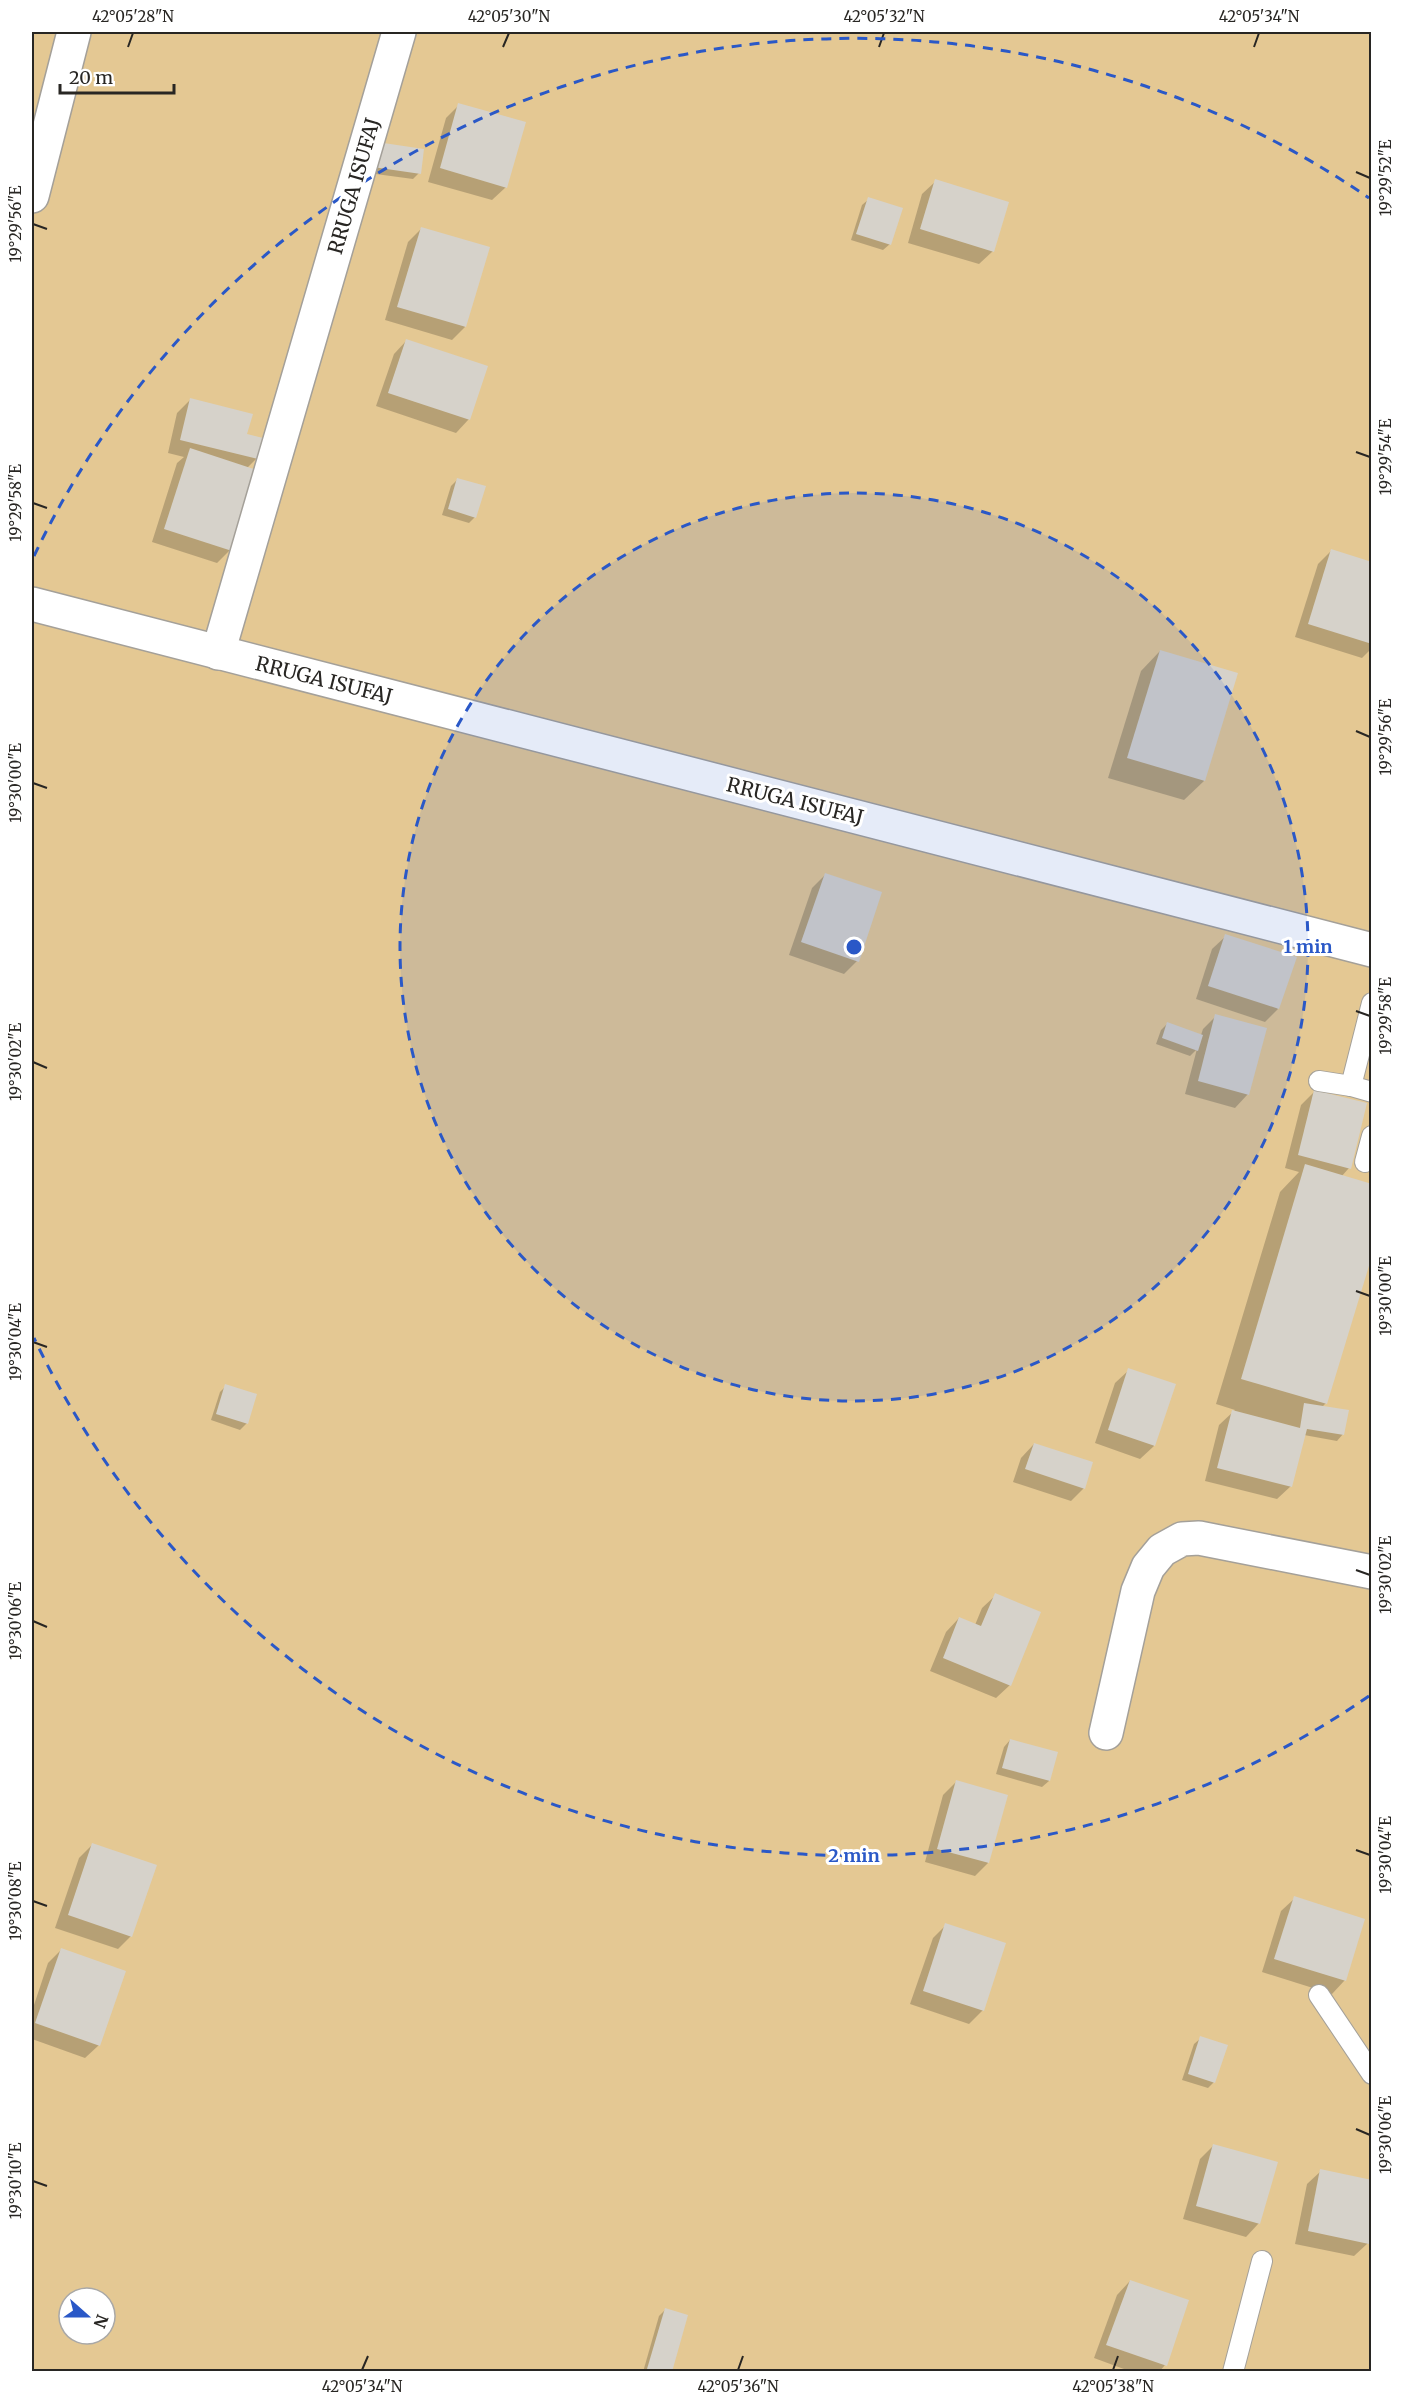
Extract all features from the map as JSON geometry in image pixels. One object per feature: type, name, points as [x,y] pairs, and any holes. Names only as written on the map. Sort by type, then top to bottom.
[{"type":"street","points":[[32,196],[74,32]]},
{"type":"street","name":"RRUGA ISUFAJ","points":[[218,652],[399,32]]},
{"type":"street","name":"RRUGA ISUFAJ","points":[[32,604],[1371,950]]},
{"type":"street","points":[[1106,1733],[1138,1591],[1148,1567],[1162,1550],[1182,1539],[1199,1538],[1371,1572]]},
{"type":"lane","points":[[1351,1086],[1371,1003]]},
{"type":"lane","points":[[1319,1081],[1371,1092]]},
{"type":"lane","points":[[1365,1162],[1371,1136]]},
{"type":"lane","points":[[1319,1995],[1371,2074]]},
{"type":"lane","points":[[1233,2372],[1262,2261]]},
{"type":"shaded area","points":[[32,32],[1371,32],[1371,2371],[32,2372]]},
{"type":"building","points":[[458,103],[526,122],[507,188],[440,168]]},
{"type":"building","points":[[370,141],[424,149],[421,174],[366,166]]},
{"type":"building","points":[[935,179],[1009,202],[994,252],[920,229]]},
{"type":"building","points":[[868,197],[903,208],[891,245],[856,234]]},
{"type":"building","points":[[421,227],[490,247],[466,327],[397,307]]},
{"type":"building","points":[[406,339],[488,366],[470,420],[388,393]]},
{"type":"building","points":[[190,398],[253,414],[247,434],[263,438],[258,459],[180,440]]},
{"type":"building","points":[[190,448],[257,470],[232,551],[164,529]]},
{"type":"building","points":[[457,478],[486,486],[476,518],[448,509]]},
{"type":"building","points":[[1331,549],[1372,562],[1372,644],[1308,624]]},
{"type":"building","points":[[1160,650],[1238,673],[1205,781],[1127,758]]},
{"type":"building","points":[[825,873],[882,892],[859,962],[801,942]]},
{"type":"building","points":[[1225,934],[1297,957],[1279,1009],[1208,986]]},
{"type":"building","points":[[1215,1014],[1267,1028],[1249,1095],[1198,1081]]},
{"type":"building","points":[[1167,1022],[1203,1035],[1198,1051],[1162,1038]]},
{"type":"building","points":[[1314,1090],[1367,1103],[1351,1169],[1298,1155]]},
{"type":"building","points":[[1305,1164],[1372,1184],[1372,1256],[1327,1404],[1241,1379]]},
{"type":"building","points":[[1128,1368],[1176,1384],[1155,1446],[1108,1430]]},
{"type":"building","points":[[225,1384],[257,1394],[248,1424],[216,1414]]},
{"type":"building","points":[[1304,1403],[1349,1410],[1344,1435],[1307,1429],[1292,1487],[1217,1468],[1232,1410],[1300,1428]]},
{"type":"building","points":[[1034,1443],[1093,1462],[1085,1489],[1025,1469]]},
{"type":"building","points":[[995,1593],[1041,1612],[1011,1686],[943,1658],[959,1617],[981,1626]]},
{"type":"building","points":[[1010,1739],[1058,1752],[1050,1781],[1002,1768]]},
{"type":"building","points":[[956,1780],[1008,1795],[989,1863],[937,1849]]},
{"type":"building","points":[[92,1843],[157,1865],[132,1937],[68,1915]]},
{"type":"building","points":[[1294,1896],[1365,1919],[1346,1981],[1274,1959]]},
{"type":"building","points":[[945,1923],[1006,1943],[984,2011],[923,1991]]},
{"type":"building","points":[[61,1948],[126,1971],[100,2046],[35,2023]]},
{"type":"building","points":[[1200,2036],[1228,2045],[1215,2083],[1188,2074]]},
{"type":"building","points":[[1213,2144],[1278,2162],[1260,2224],[1196,2206]]},
{"type":"building","points":[[1320,2169],[1372,2180],[1372,2232],[1369,2244],[1308,2231]]},
{"type":"building","points":[[1130,2280],[1189,2300],[1167,2366],[1106,2345]]},
{"type":"building","points":[[665,2308],[688,2315],[672,2372],[656,2372],[647,2369]]}]
